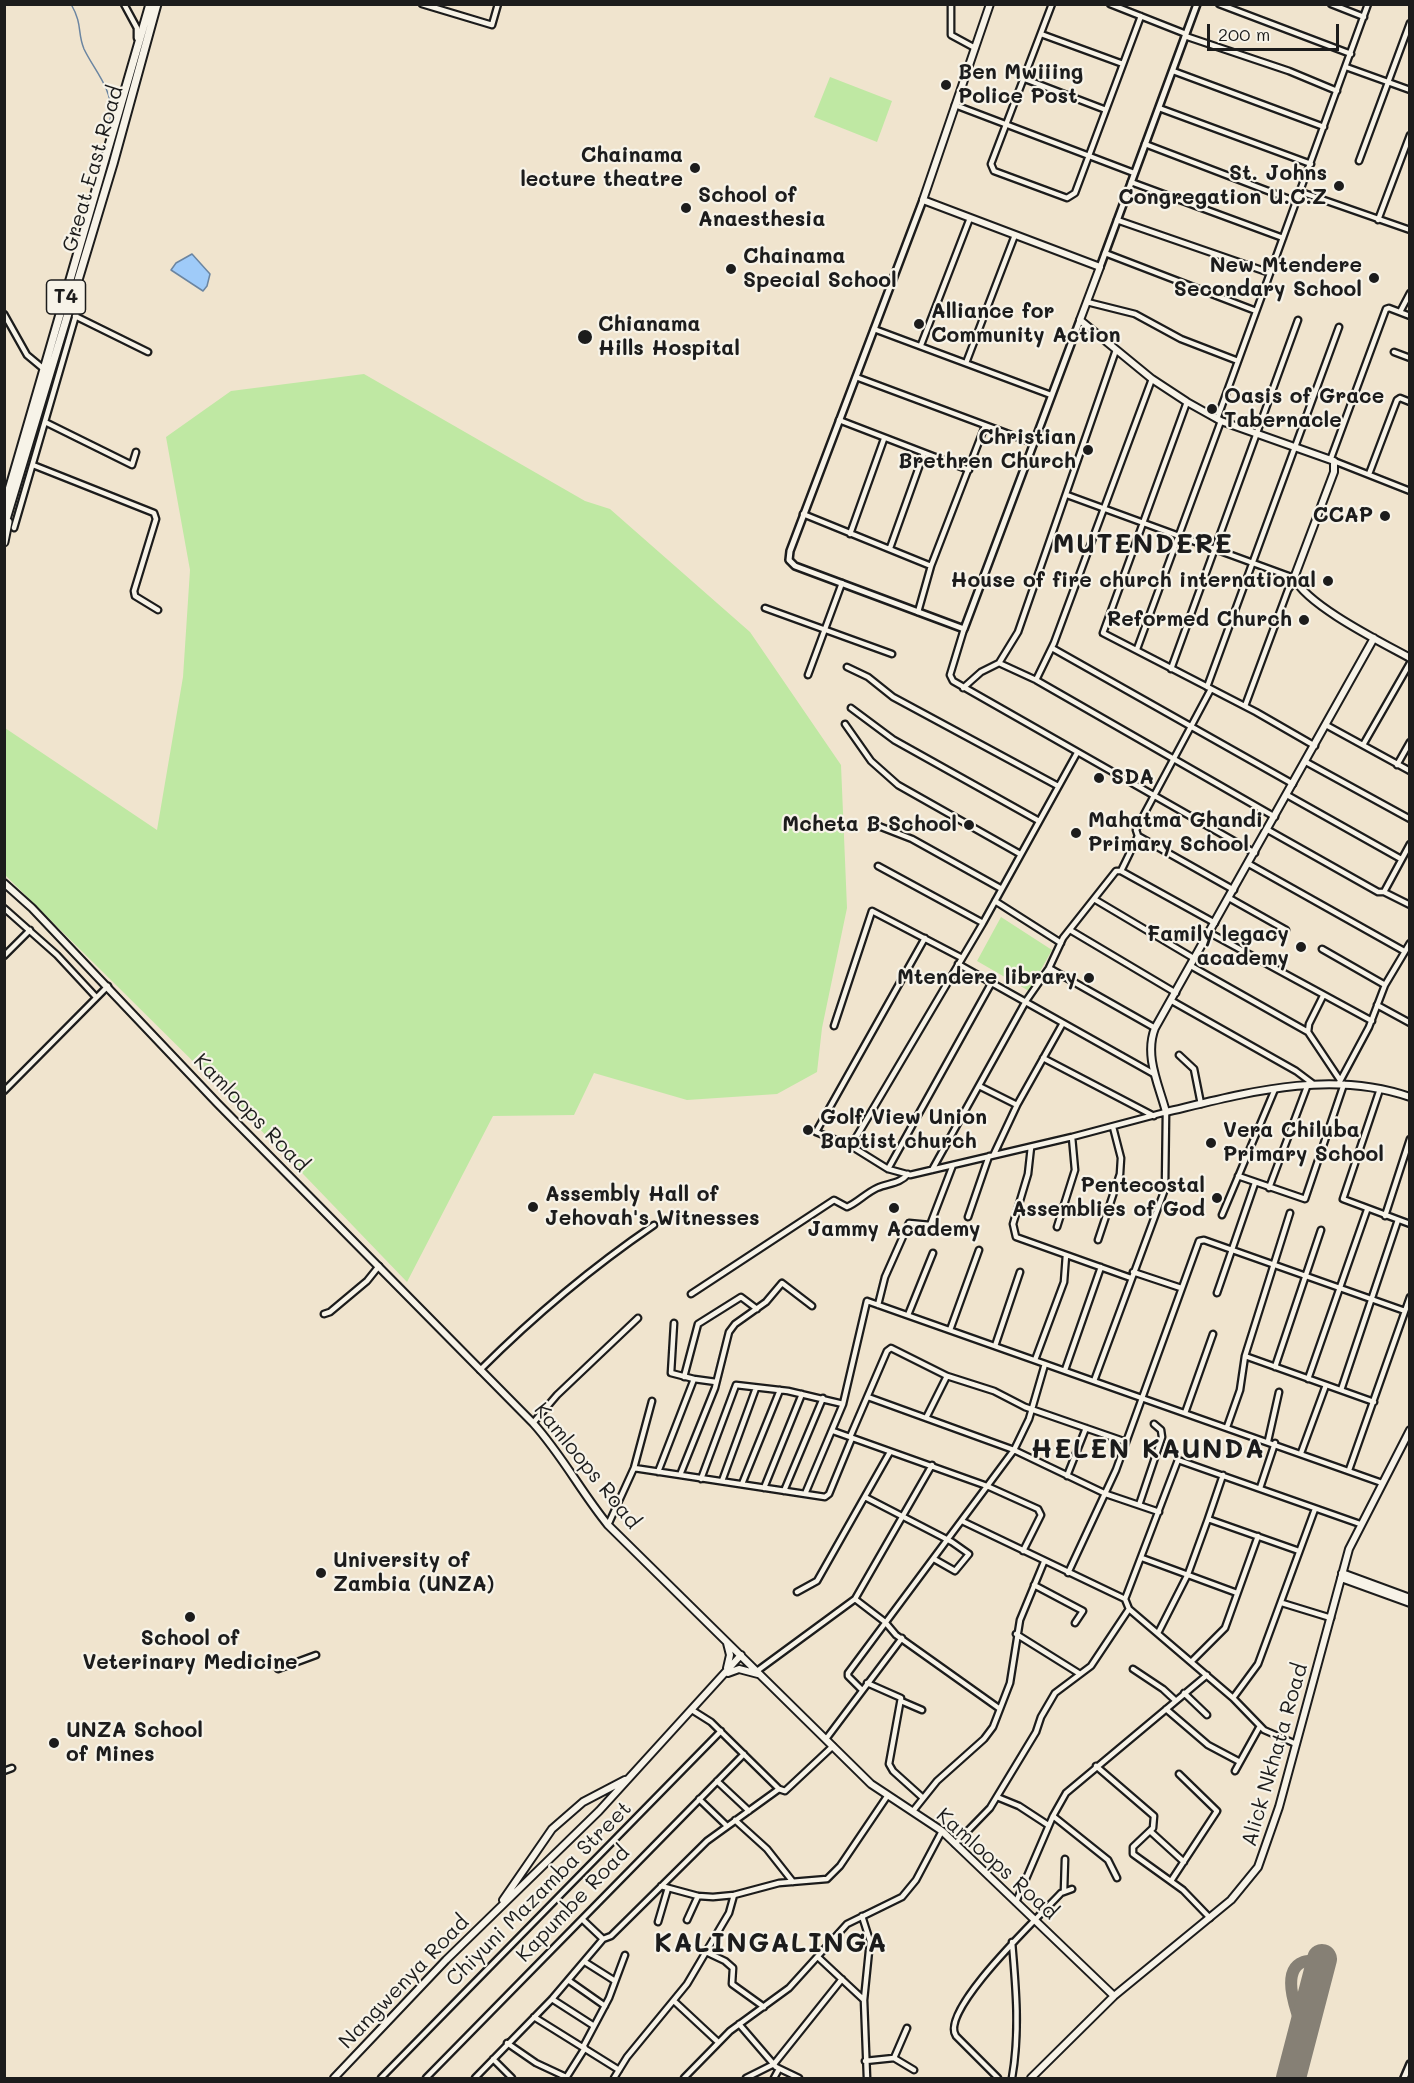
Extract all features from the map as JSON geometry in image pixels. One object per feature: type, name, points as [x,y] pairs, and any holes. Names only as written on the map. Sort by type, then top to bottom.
[{"type":"main road","name":"Great East Road","points":[[4,526],[6,510],[45,370],[150,4]]},
{"type":"main road","name":"Great East Road","points":[[4,542],[6,510],[72,302],[157,4]]},
{"type":"main road","points":[[990,4],[923,200],[1100,267],[1080,320],[1116,350],[1152,379],[1219,420],[1333,460],[1334,472],[1295,579],[1320,603],[1374,638],[1409,657]]},
{"type":"main road","points":[[1374,638],[1196,959],[1155,1028],[1150,1047],[1166,1112],[1275,1089],[1341,1082],[1410,1097]]},
{"type":"main road","name":"Kamloops Road","points":[[6,886],[108,986],[218,1104],[533,1423],[554,1446],[586,1498],[608,1525],[871,1784],[942,1831],[1114,1996]]},
{"type":"main road","name":"Alick Nkhata Road","points":[[1031,2079],[1114,1996],[1244,1888],[1261,1862],[1349,1549],[1410,1430]]},
{"type":"main road","points":[[1342,1575],[1410,1598]]},
{"type":"main road","points":[[1342,1575],[1410,1603]]},
{"type":"main road","points":[[722,1677],[730,1655],[726,1640]]},
{"type":"main road","name":"Nangwenya Road","points":[[334,2079],[446,1960],[632,1776],[741,1655]]},
{"type":"main road","points":[[722,1677],[730,1672],[748,1670],[765,1679]]},
{"type":"main road","name":"Nangwenya Road","points":[[498,1909],[520,1871],[552,1829],[583,1802],[632,1776]]},
{"type":"street","points":[[124,4],[138,36],[128,71],[127,88]]},
{"type":"street","points":[[422,4],[492,25],[498,4]]},
{"type":"street","points":[[951,4],[951,35],[975,48]]},
{"type":"street","points":[[1052,4],[991,164],[994,171],[1067,198],[1075,193],[1142,16]]},
{"type":"street","points":[[1110,4],[1337,91]]},
{"type":"street","points":[[1100,267],[1197,4]]},
{"type":"street","points":[[1219,4],[1351,54]]},
{"type":"street","points":[[1331,4],[1364,17]]},
{"type":"street","points":[[1137,649],[1238,361],[1368,4]]},
{"type":"street","points":[[1359,161],[1410,23]]},
{"type":"street","points":[[1041,34],[1123,64]]},
{"type":"street","points":[[1346,68],[1410,90]]},
{"type":"street","points":[[1173,71],[1324,127]]},
{"type":"street","points":[[1025,79],[1106,110]]},
{"type":"street","points":[[955,105],[1134,173]]},
{"type":"street","points":[[1159,108],[1311,164]]},
{"type":"street","points":[[1378,220],[1410,135]]},
{"type":"street","points":[[1145,144],[1297,202]]},
{"type":"street","points":[[1131,182],[1283,238]]},
{"type":"street","points":[[1301,192],[1410,230]]},
{"type":"street","points":[[923,200],[803,514],[789,560],[795,566],[964,629]]},
{"type":"street","points":[[921,345],[970,218]]},
{"type":"street","points":[[1118,220],[1270,273]]},
{"type":"street","points":[[966,363],[1015,235]]},
{"type":"street","points":[[1105,253],[1256,311]]},
{"type":"street","points":[[1400,312],[1410,293]]},
{"type":"street","points":[[14,528],[80,301],[72,302]]},
{"type":"street","points":[[1087,302],[1135,314],[1187,342],[1238,361]]},
{"type":"street","points":[[1410,316],[1386,309],[1333,460],[1410,491]]},
{"type":"street","points":[[4,314],[27,355],[45,370]]},
{"type":"street","points":[[75,316],[148,352]]},
{"type":"street","points":[[1080,320],[964,629],[950,675],[963,688],[1255,853]]},
{"type":"street","points":[[1171,669],[1298,320]]},
{"type":"street","points":[[1234,890],[1138,836],[1136,830],[1192,726],[1209,688],[1252,561],[1339,327]]},
{"type":"street","points":[[874,329],[1051,395]]},
{"type":"street","points":[[963,688],[981,672],[999,663],[1018,632],[1116,350]]},
{"type":"street","points":[[1394,352],[1410,358]]},
{"type":"street","points":[[856,376],[1033,443]]},
{"type":"street","points":[[1036,680],[1052,648],[1152,379]]},
{"type":"street","points":[[1370,474],[1396,400],[1400,398],[1410,402]]},
{"type":"street","points":[[1187,402],[1141,522],[1103,633],[1245,706],[1315,746]]},
{"type":"street","points":[[839,420],[969,470]]},
{"type":"street","points":[[45,422],[132,465],[136,452]]},
{"type":"street","points":[[918,612],[931,566],[985,426]]},
{"type":"street","points":[[850,534],[884,439]]},
{"type":"street","points":[[890,548],[924,453]]},
{"type":"street","points":[[33,465],[154,513],[156,519],[134,591],[135,596],[158,610]]},
{"type":"street","points":[[1066,495],[1252,561],[1295,579],[1288,590],[1245,706]]},
{"type":"street","points":[[803,514],[931,566]]},
{"type":"street","points":[[808,675],[842,583]]},
{"type":"street","points":[[765,608],[892,654]]},
{"type":"street","points":[[1052,648],[1293,784]]},
{"type":"street","points":[[999,663],[1036,680],[1275,817]]},
{"type":"street","points":[[1363,745],[1410,663]]},
{"type":"street","points":[[847,667],[868,677],[893,697],[1058,786]]},
{"type":"street","points":[[851,708],[894,740],[1039,821]]},
{"type":"street","points":[[845,724],[871,761],[898,785],[1020,854]]},
{"type":"street","points":[[1326,725],[1410,771]]},
{"type":"street","points":[[1397,765],[1410,742]]},
{"type":"street","points":[[851,1146],[995,901],[1000,888],[1077,753]]},
{"type":"street","points":[[1306,762],[1410,819]]},
{"type":"street","points":[[1287,795],[1401,859]]},
{"type":"street","points":[[876,825],[912,839],[1000,888]]},
{"type":"street","points":[[1268,830],[1378,892],[1384,892],[1410,906]]},
{"type":"street","points":[[1121,871],[1138,836]]},
{"type":"street","points":[[1384,892],[1410,844]]},
{"type":"street","points":[[1249,864],[1404,951]]},
{"type":"street","points":[[878,866],[982,923]]},
{"type":"street","points":[[932,1170],[1026,1001],[1049,968],[1061,943],[1116,871],[1121,871],[1215,923]]},
{"type":"street","points":[[1229,898],[1286,930]]},
{"type":"street","points":[[1094,899],[1196,959]]},
{"type":"street","points":[[995,901],[1061,943]]},
{"type":"street","points":[[4,908],[30,930],[96,997]]},
{"type":"street","points":[[834,1026],[872,911],[962,958]]},
{"type":"street","points":[[4,956],[30,930]]},
{"type":"street","points":[[1070,930],[1176,993]]},
{"type":"street","points":[[1210,933],[1372,1021]]},
{"type":"street","points":[[925,938],[816,1129],[818,1134],[851,1146],[888,1169],[908,1174],[1031,1147],[1166,1112],[1164,1189],[1094,1381]]},
{"type":"street","points":[[1238,1176],[1305,1199],[1341,1082],[1372,1021],[1385,985],[1410,943]]},
{"type":"street","points":[[1322,949],[1385,985]]},
{"type":"street","points":[[958,964],[1155,1074]]},
{"type":"street","points":[[1191,966],[1308,1032],[1341,1082]]},
{"type":"street","points":[[1049,968],[1155,1028]]},
{"type":"street","points":[[888,1169],[992,982]]},
{"type":"street","points":[[4,1091],[108,986]]},
{"type":"street","points":[[1308,1032],[1309,1024],[1323,996]]},
{"type":"street","points":[[1172,1001],[1296,1071],[1310,1084],[1269,1188]]},
{"type":"street","points":[[1377,1005],[1409,1021]]},
{"type":"street","points":[[968,1217],[991,1155],[1063,1023]]},
{"type":"street","points":[[1179,1055],[1194,1069],[1201,1104]]},
{"type":"street","points":[[1043,1058],[1154,1116]]},
{"type":"street","points":[[979,1086],[1017,1106]]},
{"type":"street","points":[[1222,1215],[1275,1089]]},
{"type":"street","points":[[1380,1089],[1354,1171],[1343,1197],[1344,1201],[1410,1224]]},
{"type":"street","points":[[1098,1240],[1120,1174],[1121,1158],[1113,1127]]},
{"type":"street","points":[[1057,1227],[1076,1170],[1072,1137]]},
{"type":"street","points":[[1385,1216],[1410,1139]]},
{"type":"street","points":[[1031,1147],[1028,1174],[1013,1224],[1013,1233],[1020,1238],[1101,1267],[1181,1288]]},
{"type":"street","points":[[878,1305],[885,1277],[909,1223],[930,1225],[953,1165]]},
{"type":"street","points":[[691,1294],[834,1200],[847,1207],[851,1206],[868,1193],[899,1182],[908,1174]]},
{"type":"street","points":[[1218,1293],[1256,1183]]},
{"type":"street","points":[[1308,1379],[1367,1210]]},
{"type":"street","points":[[1227,1427],[1240,1389],[1245,1356],[1290,1213]]},
{"type":"street","points":[[1341,1390],[1398,1220]]},
{"type":"street","points":[[480,1370],[507,1341],[601,1262],[654,1225]]},
{"type":"street","points":[[1275,1367],[1321,1230]]},
{"type":"street","points":[[1068,1573],[1106,1494],[1199,1241],[1404,1311]]},
{"type":"street","points":[[950,1330],[979,1250]]},
{"type":"street","points":[[908,1315],[933,1253]]},
{"type":"street","points":[[1035,1360],[1064,1282],[1066,1255]]},
{"type":"street","points":[[324,1314],[330,1312],[359,1288],[379,1266]]},
{"type":"street","points":[[1065,1371],[1101,1267]]},
{"type":"street","points":[[994,1346],[1020,1272]]},
{"type":"street","points":[[680,1475],[716,1382],[732,1328],[757,1310],[782,1283],[812,1306]]},
{"type":"street","points":[[684,1377],[698,1324],[741,1297],[757,1310]]},
{"type":"street","points":[[1349,1470],[1410,1297]]},
{"type":"street","points":[[805,1494],[843,1404],[867,1301],[1275,1443],[1382,1483]]},
{"type":"street","points":[[533,1423],[557,1395],[638,1318]]},
{"type":"street","points":[[674,1323],[671,1371],[684,1377],[716,1382]]},
{"type":"street","points":[[1185,1413],[1213,1334]]},
{"type":"street","points":[[634,1468],[828,1496],[887,1351],[891,1348],[947,1376],[994,1391],[1032,1408],[1126,1442]]},
{"type":"street","points":[[1245,1356],[1374,1402]]},
{"type":"street","points":[[862,1690],[848,1673],[1014,1450],[1032,1408],[1046,1364]]},
{"type":"street","points":[[926,1418],[947,1376]]},
{"type":"street","points":[[658,1472],[694,1379]]},
{"type":"street","points":[[701,1479],[736,1385],[780,1390],[843,1404]]},
{"type":"street","points":[[1301,1453],[1326,1385]]},
{"type":"street","points":[[722,1481],[756,1388]]},
{"type":"street","points":[[742,1484],[780,1390]]},
{"type":"street","points":[[1268,1441],[1279,1392]]},
{"type":"street","points":[[764,1488],[802,1394]]},
{"type":"street","points":[[868,1397],[1014,1450],[1106,1494],[1159,1512]]},
{"type":"street","points":[[784,1491],[823,1398]]},
{"type":"street","points":[[608,1525],[634,1468],[652,1401]]},
{"type":"street","points":[[1139,1505],[1162,1437],[1162,1432],[1154,1424]]},
{"type":"street","points":[[1067,1476],[1086,1428]]},
{"type":"street","points":[[833,1431],[987,1486],[1041,1511],[1023,1551]]},
{"type":"street","points":[[1260,1488],[1275,1443]]},
{"type":"street","points":[[797,1592],[817,1581],[890,1452]]},
{"type":"street","points":[[1296,1744],[1260,1726],[1233,1698],[1129,1610],[1125,1599],[1178,1460],[1360,1524]]},
{"type":"street","points":[[757,1671],[855,1599],[932,1465]]},
{"type":"street","points":[[1158,1633],[1188,1574],[1223,1475]]},
{"type":"street","points":[[866,1497],[902,1518],[948,1540],[969,1554],[955,1571],[934,1559]]},
{"type":"street","points":[[1233,1698],[1258,1664],[1315,1509]]},
{"type":"street","points":[[1208,1519],[1299,1551]]},
{"type":"street","points":[[963,1521],[1044,1562],[1125,1599]]},
{"type":"street","points":[[1191,1662],[1225,1628],[1258,1536]]},
{"type":"street","points":[[1142,1557],[1237,1593]]},
{"type":"street","points":[[913,1811],[943,1774],[988,1736],[1010,1683],[1016,1634],[1044,1562]]},
{"type":"street","points":[[1034,1585],[1083,1611],[1076,1623]]},
{"type":"street","points":[[855,1599],[885,1622],[888,1628],[1000,1708]]},
{"type":"street","points":[[1282,1603],[1331,1618]]},
{"type":"street","points":[[955,1844],[984,1816],[997,1797],[1036,1732],[1041,1717],[1055,1693],[1096,1660],[1129,1610]]},
{"type":"street","points":[[1016,1634],[1080,1674]]},
{"type":"street","points":[[826,1739],[902,1638]]},
{"type":"street","points":[[278,1669],[316,1655]]},
{"type":"street","points":[[1132,1669],[1163,1689],[1176,1701]]},
{"type":"street","points":[[1016,1902],[1048,1825],[1066,1793],[1207,1675]]},
{"type":"street","points":[[867,1683],[922,1710]]},
{"type":"street","points":[[1184,1694],[1208,1715]]},
{"type":"street","points":[[901,1701],[890,1764],[893,1771],[923,1798]]},
{"type":"street","points":[[1166,1709],[1208,1745],[1240,1762]]},
{"type":"street","points":[[692,1710],[721,1731],[779,1790],[785,1791],[833,1746]]},
{"type":"street","points":[[1235,1771],[1260,1726]]},
{"type":"street","name":"Chiyuni Mazamba Street","points":[[381,2079],[721,1731]]},
{"type":"street","name":"Kapumbe Road","points":[[426,2079],[744,1754]]},
{"type":"street","points":[[1096,1766],[1154,1816],[1155,1825],[1133,1847],[1133,1854],[1171,1881],[1210,1918]]},
{"type":"street","points":[[4,1771],[12,1768]]},
{"type":"street","points":[[1171,1881],[1217,1811],[1179,1774]]},
{"type":"street","points":[[717,1781],[749,1811]]},
{"type":"street","points":[[474,2079],[552,1999],[603,1939],[611,1936],[661,1886],[727,1826],[779,1790]]},
{"type":"street","points":[[661,1886],[698,1896],[734,1895],[794,1882],[818,1881],[833,1874],[888,1795]]},
{"type":"street","points":[[997,1797],[1019,1806],[1048,1825]]},
{"type":"street","points":[[699,1799],[727,1826]]},
{"type":"street","points":[[1053,1816],[1108,1860],[1117,1878]]},
{"type":"street","points":[[735,1820],[780,1863],[794,1882]]},
{"type":"street","points":[[684,2079],[718,2042],[789,1988],[819,1958],[842,1928],[862,1916],[895,1902],[909,1890],[942,1831]]},
{"type":"street","points":[[1150,1831],[1184,1862]]},
{"type":"street","points":[[1064,1891],[1065,1858]]},
{"type":"street","points":[[658,1922],[668,1888]]},
{"type":"street","points":[[998,2079],[956,2036],[953,2029],[966,2000],[1012,1942],[1036,1921],[1064,1891],[1072,1889]]},
{"type":"street","points":[[614,2079],[674,2001],[706,1952],[729,1913],[734,1895]]},
{"type":"street","points":[[687,1920],[698,1896]]},
{"type":"street","points":[[862,1916],[870,1941],[864,2000],[867,2079]]},
{"type":"street","points":[[582,1919],[603,1939]]},
{"type":"street","points":[[1012,1942],[1018,2016],[1012,2079]]},
{"type":"street","points":[[706,1952],[729,1963],[733,1968],[732,1984],[764,2007]]},
{"type":"street","points":[[507,2043],[566,2078],[604,2006],[625,1955]]},
{"type":"street","points":[[819,1958],[864,2000]]},
{"type":"street","points":[[585,1962],[615,1981]]},
{"type":"street","points":[[746,2079],[774,2064],[842,1979]]},
{"type":"street","points":[[568,1980],[604,2006]]},
{"type":"street","points":[[552,1999],[594,2026]]},
{"type":"street","points":[[674,2001],[718,2042]]},
{"type":"street","points":[[534,2017],[619,2070]]},
{"type":"street","points":[[739,2024],[779,2069],[799,2079]]},
{"type":"street","points":[[894,2058],[907,2028]]},
{"type":"street","points":[[865,2061],[894,2058],[914,2070]]},
{"type":"street","points":[[493,2059],[512,2079]]},
{"type":"street","points":[[1404,2079],[1410,2064]]},
{"type":"street","points":[[774,2079],[779,2069]]},
{"type":"green space","points":[[830,77],[892,101],[877,142],[814,117]]},
{"type":"green space","points":[[364,374],[585,501],[610,509],[750,632],[841,765],[847,908],[822,1028],[817,1072],[777,1094],[687,1100],[594,1073],[574,1115],[493,1116],[407,1282],[228,1096],[4,874],[5,728],[157,830],[183,677],[190,570],[166,437],[231,391]]},
{"type":"green space","points":[[1001,917],[1052,950],[1029,991],[977,961]]},
{"type":"water","points":[[192,254],[210,274],[203,291],[171,270],[176,263]]},
{"type":"waterway","points":[[71,4],[79,23],[84,49],[109,95],[111,116],[105,136]]},
{"type":"taxiway","points":[[1303,2031],[1294,2005],[1292,1974],[1296,1967],[1305,1961],[1312,1962],[1319,1968]]},
{"type":"runway","points":[[1291,2078],[1322,1959]]},
{"type":"place","name":"Ben Mwiiing Police Post","points":[[946,85]]},
{"type":"place","name":"Chainama lecture theatre","points":[[695,168]]},
{"type":"place","name":"St. Johns Congregation U.C.Z","points":[[1339,186]]},
{"type":"place","name":"School of Anaesthesia","points":[[686,208]]},
{"type":"place","name":"Chainama Special School","points":[[731,269]]},
{"type":"place","name":"New Mtendere Secondary School","points":[[1374,278]]},
{"type":"place","name":"Alliance for Community Action","points":[[919,324]]},
{"type":"place","name":"Chianama Hills Hospital","points":[[585,337]]},
{"type":"place","name":"Oasis of Grace Tabernacle","points":[[1212,409]]},
{"type":"place","name":"Christian Brethren Church","points":[[1088,450]]},
{"type":"place","name":"CCAP","points":[[1385,516]]},
{"type":"place","name":"House of fire church international","points":[[1328,581]]},
{"type":"place","name":"Reformed Church","points":[[1304,620]]},
{"type":"place","name":"SDA","points":[[1099,778]]},
{"type":"place","name":"Mcheta B School","points":[[969,825]]},
{"type":"place","name":"Mahatma Ghandi Primary School","points":[[1076,833]]},
{"type":"place","name":"Family legacy academy","points":[[1301,947]]},
{"type":"place","name":"Mtendere library","points":[[1089,978]]},
{"type":"place","name":"Golf View Union Baptist church","points":[[808,1130]]},
{"type":"place","name":"Vera Chiluba Primary School","points":[[1211,1143]]},
{"type":"place","name":"Pentecostal Assemblies of God","points":[[1217,1198]]},
{"type":"place","name":"Assembly Hall of Jehovah's Witnesses","points":[[533,1207]]},
{"type":"place","name":"Jammy Academy","points":[[894,1208]]},
{"type":"place","name":"University of Zambia (UNZA)","points":[[321,1573]]},
{"type":"place","name":"School of Veterinary Medicine","points":[[190,1617]]},
{"type":"place","name":"UNZA School of Mines","points":[[54,1743]]},
{"type":"district","name":"MUTENDERE","points":[[1143,545]]},
{"type":"district","name":"HELEN KAUNDA","points":[[1148,1450]]},
{"type":"district","name":"KALINGALINGA","points":[[771,1944]]}]
